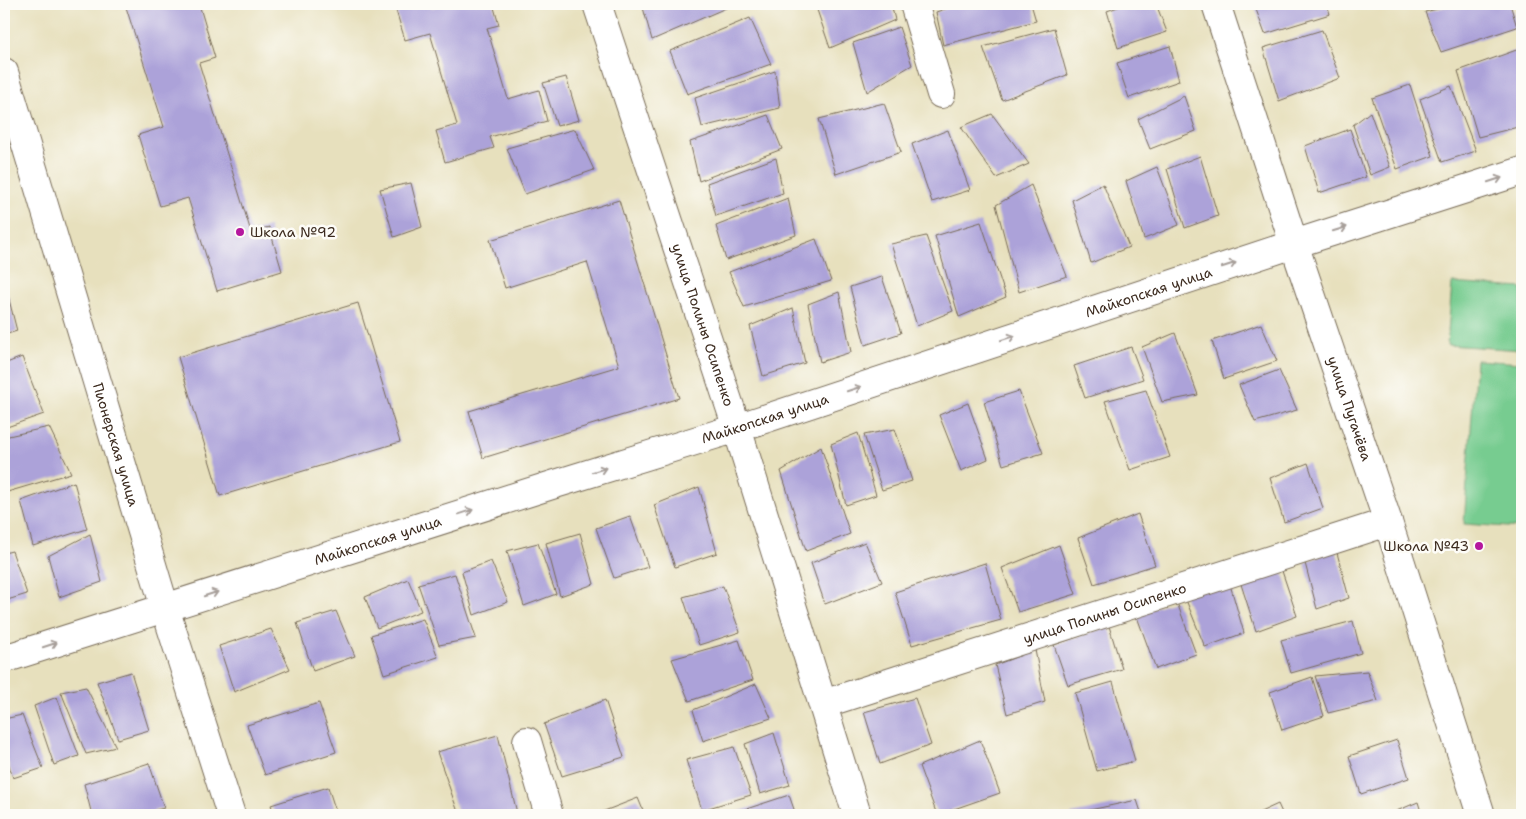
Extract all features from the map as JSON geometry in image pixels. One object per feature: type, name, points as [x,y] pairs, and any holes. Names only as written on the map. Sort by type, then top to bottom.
[{"type":"street","name":"улица Полины Осипенко","points":[[597,4],[737,428],[857,815]]},
{"type":"street","points":[[914,4],[941,94]]},
{"type":"street","name":"улица Пугачёва","points":[[1216,4],[1294,244],[1388,522],[1481,815]]},
{"type":"street","name":"Пионерская улица","points":[[4,72],[165,608],[231,815]]},
{"type":"street","name":"Майкопская улица","points":[[4,660],[737,428],[1294,244],[1522,171]]},
{"type":"street","name":"улица Полины Осипенко","points":[[823,704],[1388,522]]},
{"type":"street","points":[[527,741],[548,815]]},
{"type":"green space","points":[[1452,283],[1522,288],[1522,350],[1447,345]]},
{"type":"green space","points":[[1476,360],[1522,363],[1522,528],[1464,524]]},
{"type":"building","points":[[125,4],[199,4],[215,58],[199,63],[251,232],[269,227],[282,271],[217,291],[188,198],[160,206],[138,135],[164,127]]},
{"type":"building","points":[[394,4],[430,4],[431,8],[446,4],[493,4],[499,25],[487,28],[508,99],[539,90],[547,121],[490,137],[494,148],[445,162],[436,131],[457,125],[430,33],[405,40]]},
{"type":"building","points":[[642,4],[735,4],[652,40]]},
{"type":"building","points":[[815,4],[891,4],[895,20],[830,48]]},
{"type":"building","points":[[960,4],[1031,4],[1036,21],[943,45],[936,12]]},
{"type":"building","points":[[1126,4],[1156,4],[1167,32],[1118,48],[1107,11]]},
{"type":"building","points":[[1254,4],[1327,4],[1330,14],[1265,34]]},
{"type":"building","points":[[1457,4],[1510,4],[1517,27],[1441,52],[1425,12]]},
{"type":"building","points":[[750,18],[771,64],[687,94],[670,51]]},
{"type":"building","points":[[899,27],[912,65],[867,92],[853,43]]},
{"type":"building","points":[[1054,28],[1067,75],[1002,100],[983,47]]},
{"type":"building","points":[[1322,30],[1340,78],[1279,101],[1263,48]]},
{"type":"building","points":[[1170,46],[1179,81],[1129,98],[1117,63]]},
{"type":"building","points":[[1522,48],[1522,126],[1478,137],[1458,71]]},
{"type":"building","points":[[775,71],[780,108],[702,127],[695,98]]},
{"type":"building","points":[[566,77],[579,120],[557,126],[543,83]]},
{"type":"building","points":[[1410,85],[1433,156],[1397,169],[1372,98]]},
{"type":"building","points":[[1451,86],[1476,151],[1442,162],[1420,99]]},
{"type":"building","points":[[1184,96],[1196,131],[1150,149],[1138,119]]},
{"type":"building","points":[[884,103],[901,152],[836,174],[819,119]]},
{"type":"building","points":[[1370,112],[1390,167],[1370,175],[1353,125]]},
{"type":"building","points":[[992,114],[1029,164],[996,178],[961,127]]},
{"type":"building","points":[[768,115],[782,149],[699,181],[690,142]]},
{"type":"building","points":[[575,129],[594,170],[525,194],[507,148]]},
{"type":"building","points":[[1350,129],[1366,177],[1319,193],[1305,146]]},
{"type":"building","points":[[948,130],[970,190],[932,202],[912,144]]},
{"type":"building","points":[[1200,156],[1218,216],[1185,228],[1167,169]]},
{"type":"building","points":[[776,158],[783,193],[716,216],[707,183]]},
{"type":"building","points":[[1157,167],[1179,225],[1144,239],[1126,181]]},
{"type":"building","points":[[411,183],[422,227],[394,237],[380,189]]},
{"type":"building","points":[[1103,184],[1129,247],[1091,263],[1072,200]]},
{"type":"building","points":[[1031,185],[1067,276],[1019,292],[996,205]]},
{"type":"building","points":[[788,198],[796,235],[726,260],[716,226]]},
{"type":"building","points":[[619,200],[679,398],[483,458],[469,411],[619,366],[587,262],[505,288],[490,240]]},
{"type":"building","points":[[981,222],[1006,297],[959,317],[935,236]]},
{"type":"building","points":[[926,236],[953,311],[917,326],[891,244]]},
{"type":"building","points":[[816,239],[831,281],[744,307],[729,272]]},
{"type":"building","points":[[882,277],[901,333],[865,345],[850,287]]},
{"type":"building","points":[[4,280],[17,331],[4,335]]},
{"type":"building","points":[[839,292],[851,352],[820,362],[808,304]]},
{"type":"building","points":[[358,303],[400,442],[220,496],[178,357]]},
{"type":"building","points":[[793,308],[805,363],[763,376],[750,326]]},
{"type":"building","points":[[1261,324],[1277,361],[1224,379],[1212,341]]},
{"type":"building","points":[[1175,333],[1198,395],[1162,402],[1142,347]]},
{"type":"building","points":[[1131,347],[1143,379],[1085,398],[1074,366]]},
{"type":"building","points":[[22,357],[44,414],[4,428],[4,364]]},
{"type":"building","points":[[1279,370],[1297,410],[1255,422],[1239,385]]},
{"type":"building","points":[[1146,390],[1170,457],[1130,470],[1105,401]]},
{"type":"building","points":[[1019,391],[1043,453],[1003,465],[984,402]]},
{"type":"building","points":[[968,403],[988,459],[961,471],[939,415]]},
{"type":"building","points":[[49,427],[71,473],[4,493],[4,437]]},
{"type":"building","points":[[895,429],[912,481],[882,490],[864,435]]},
{"type":"building","points":[[858,433],[876,495],[846,505],[831,444]]},
{"type":"building","points":[[821,447],[850,534],[806,551],[781,471]]},
{"type":"building","points":[[1308,463],[1323,508],[1284,522],[1270,478]]},
{"type":"building","points":[[74,482],[87,529],[33,546],[21,501]]},
{"type":"building","points":[[699,487],[717,553],[675,567],[654,505]]},
{"type":"building","points":[[1138,514],[1155,565],[1094,584],[1078,538]]},
{"type":"building","points":[[630,516],[648,567],[614,578],[596,528]]},
{"type":"building","points":[[580,533],[594,584],[560,596],[546,543]]},
{"type":"building","points":[[90,534],[102,582],[59,597],[48,556]]},
{"type":"building","points":[[865,542],[882,582],[825,604],[811,563]]},
{"type":"building","points":[[538,543],[556,594],[524,606],[507,551]]},
{"type":"building","points":[[1059,545],[1076,594],[1018,612],[1002,568]]},
{"type":"building","points":[[1336,549],[1349,598],[1317,609],[1305,563]]},
{"type":"building","points":[[12,551],[27,594],[4,601],[4,553]]},
{"type":"building","points":[[491,561],[508,602],[474,615],[462,572]]},
{"type":"building","points":[[985,563],[1001,620],[912,645],[895,592]]},
{"type":"building","points":[[1281,568],[1297,616],[1256,631],[1239,578]]},
{"type":"building","points":[[455,574],[476,638],[439,645],[418,584]]},
{"type":"building","points":[[408,579],[421,611],[377,628],[365,597]]},
{"type":"building","points":[[1229,581],[1244,633],[1205,647],[1184,595]]},
{"type":"building","points":[[723,586],[740,632],[699,645],[683,597]]},
{"type":"building","points":[[1176,600],[1196,654],[1156,669],[1136,614]]},
{"type":"building","points":[[336,611],[355,656],[313,671],[297,623]]},
{"type":"building","points":[[423,619],[438,657],[384,674],[371,635]]},
{"type":"building","points":[[1353,621],[1361,653],[1291,673],[1281,640]]},
{"type":"building","points":[[1109,626],[1122,669],[1068,685],[1054,645]]},
{"type":"building","points":[[271,629],[290,669],[234,692],[219,646]]},
{"type":"building","points":[[739,640],[753,680],[689,701],[672,659]]},
{"type":"building","points":[[1035,650],[1045,702],[1007,714],[995,665]]},
{"type":"building","points":[[1367,671],[1378,701],[1328,713],[1315,676]]},
{"type":"building","points":[[131,672],[149,730],[118,739],[97,682]]},
{"type":"building","points":[[1312,677],[1324,716],[1282,730],[1270,692]]},
{"type":"building","points":[[1113,682],[1135,761],[1097,771],[1075,693]]},
{"type":"building","points":[[756,684],[771,718],[703,741],[693,710]]},
{"type":"building","points":[[86,687],[116,747],[86,754],[61,692]]},
{"type":"building","points":[[57,697],[79,756],[54,765],[34,706]]},
{"type":"building","points":[[915,698],[931,745],[880,764],[864,712]]},
{"type":"building","points":[[605,700],[624,757],[562,776],[544,724]]},
{"type":"building","points":[[319,703],[336,752],[265,775],[247,725]]},
{"type":"building","points":[[22,715],[43,768],[13,778],[4,750],[4,719]]},
{"type":"building","points":[[774,733],[790,785],[760,794],[745,744]]},
{"type":"building","points":[[498,735],[517,813],[510,815],[459,815],[437,752]]},
{"type":"building","points":[[980,740],[1000,793],[937,815],[919,766]]},
{"type":"building","points":[[1397,740],[1409,778],[1361,794],[1349,756]]},
{"type":"building","points":[[734,747],[751,795],[702,810],[686,760]]},
{"type":"building","points":[[149,763],[164,808],[139,815],[92,815],[84,784]]},
{"type":"building","points":[[328,787],[337,815],[275,815],[271,805]]},
{"type":"building","points":[[789,795],[796,815],[728,815]]},
{"type":"building","points":[[638,798],[645,815],[594,815]]},
{"type":"building","points":[[1137,800],[1142,815],[1071,815],[1071,814]]},
{"type":"building","points":[[1418,802],[1422,815],[1387,815]]},
{"type":"building","points":[[1278,804],[1283,815],[1254,815]]},
{"type":"place","name":"Школа №92","points":[[240,232]]},
{"type":"place","name":"Школа №43","points":[[1479,546]]}]
